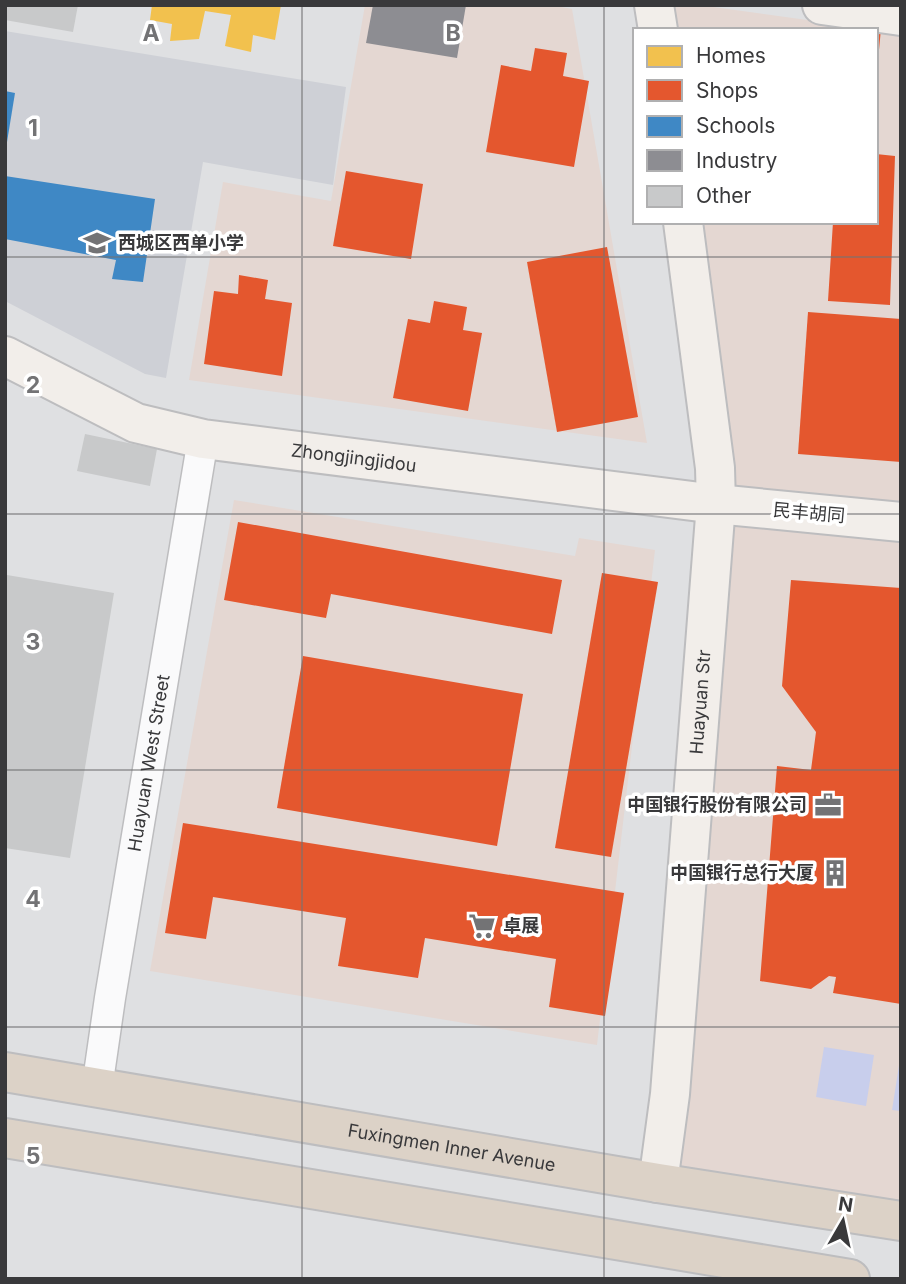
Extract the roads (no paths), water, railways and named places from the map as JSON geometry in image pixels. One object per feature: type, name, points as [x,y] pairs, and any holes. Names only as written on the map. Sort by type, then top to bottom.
[{"type":"highway","name":"Fuxingmen Inner Avenue","points":[[5,1072],[658,1183],[901,1221]]},
{"type":"highway","points":[[5,1138],[850,1279]]},
{"type":"street","points":[[654,5],[657,28]]},
{"type":"street","points":[[822,5],[901,16]]},
{"type":"street","name":"Huayuan Str","points":[[658,1183],[670,1094],[716,504],[715,468],[683,224]]},
{"type":"street","name":"Zhongjingjidou","points":[[5,356],[135,423],[203,439],[716,504]]},
{"type":"street","name":"Huayuan West Street","points":[[97,1088],[203,439]]},
{"type":"street","name":"民丰胡同","points":[[716,504],[901,522]]},
{"type":"place","name":"西城区西单小学","points":[[97,243]]},
{"type":"place","name":"中国银行股份有限公司","points":[[828,805]]},
{"type":"place","name":"中国银行总行大厦","points":[[835,873]]},
{"type":"place","name":"卓展","points":[[482,926]]}]
